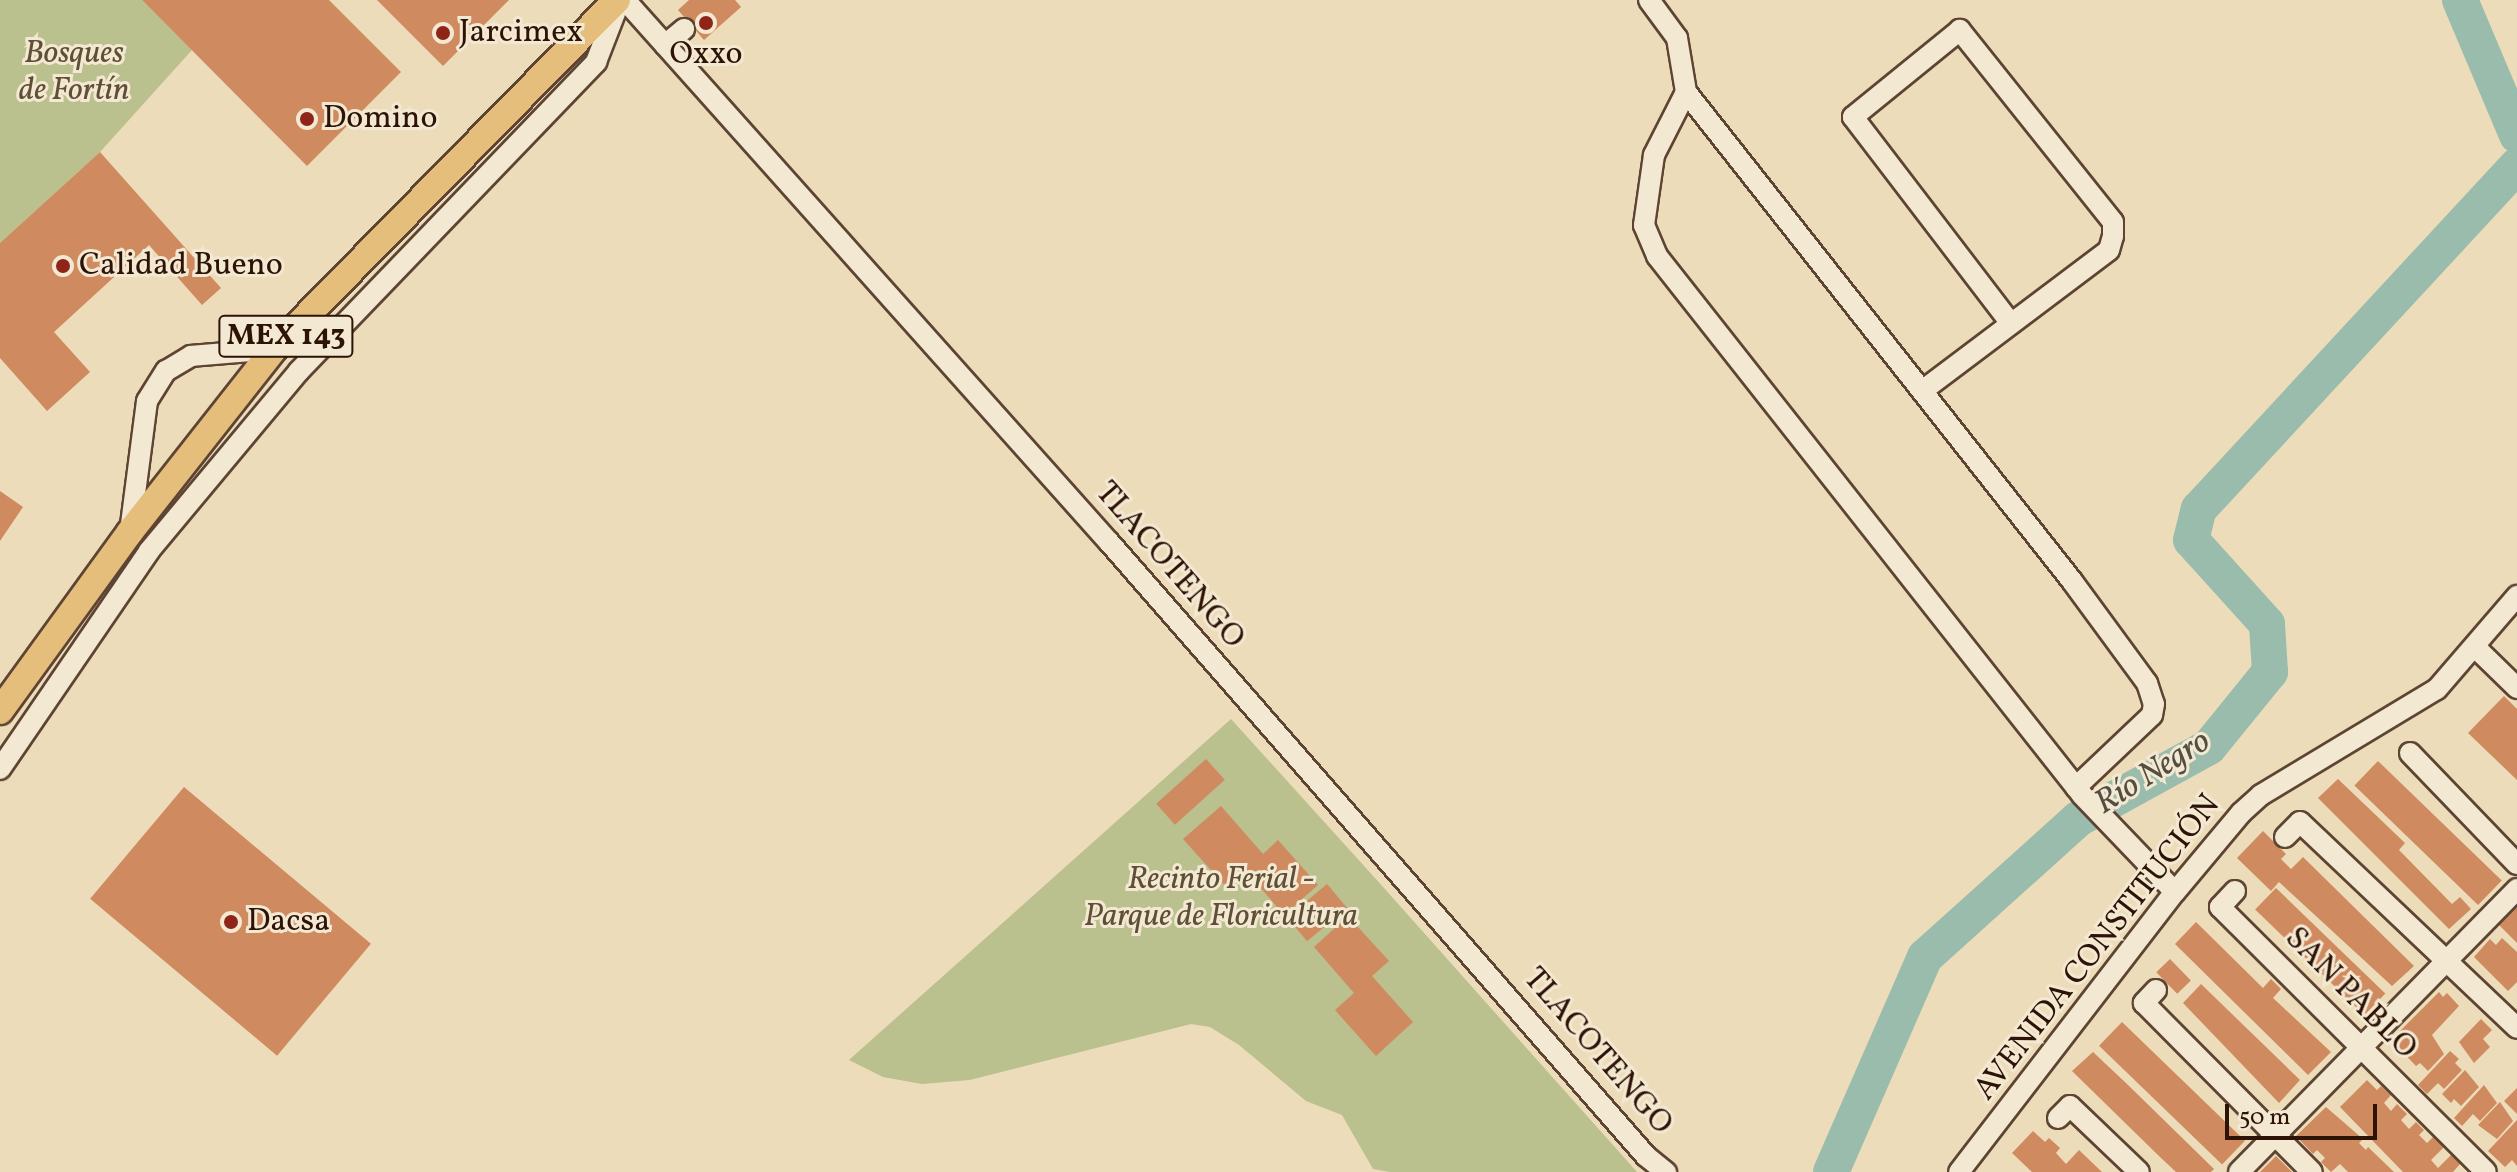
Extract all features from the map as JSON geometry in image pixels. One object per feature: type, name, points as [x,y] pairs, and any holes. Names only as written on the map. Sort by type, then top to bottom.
[{"type":"main road","name":"MEX 143","points":[[0,711],[130,532],[274,349],[621,0]]},
{"type":"street","name":"TLACOTENGO","points":[[621,0],[665,45],[1088,518],[1646,1156],[1666,1172]]},
{"type":"street","points":[[0,769],[149,551],[299,371],[596,62],[621,0]]},
{"type":"street","points":[[1649,0],[1677,38],[1686,92],[2072,581],[2147,683],[2154,704],[2152,715],[2079,791]]},
{"type":"street","points":[[665,45],[684,29]]},
{"type":"street","points":[[1922,391],[2011,324],[2109,250],[2113,222],[1960,30],[1853,117],[2011,324]]},
{"type":"street","points":[[1686,92],[1654,155],[1644,225],[1657,256],[2079,791],[2175,892]]},
{"type":"street","points":[[130,532],[147,401],[166,371],[191,356],[274,349]]},
{"type":"street","name":"AVENIDA CONSTITUCIÓN","points":[[1959,1172],[2220,836],[2261,795],[2437,689],[2517,596]]},
{"type":"street","points":[[2475,647],[2517,688]]},
{"type":"street","points":[[2410,753],[2517,864]]},
{"type":"street","points":[[2285,837],[2300,822],[2517,1028]]},
{"type":"street","points":[[2239,1172],[2517,889]]},
{"type":"street","name":"SAN PABLO","points":[[2235,891],[2220,907],[2486,1172]]},
{"type":"street","points":[[2156,990],[2144,1003],[2312,1172]]},
{"type":"street","points":[[2058,1118],[2070,1106],[2139,1172]]},
{"type":"green space","name":"Bosques de Fortín","points":[[0,0],[142,0],[192,50],[100,152],[0,243]]},
{"type":"green space","name":"Recinto Ferial - Parque de Floricultura","points":[[1231,719],[1637,1172],[1390,1172],[1373,1169],[1342,1115],[1306,1101],[1239,1045],[1210,1027],[1191,1024],[970,1080],[922,1084],[883,1077],[849,1060]]},
{"type":"building","name":"Domino","points":[[142,0],[329,0],[401,72],[307,166]]},
{"type":"building","name":"Jarcimex","points":[[377,0],[509,0],[443,66]]},
{"type":"building","name":"Oxxo","points":[[689,0],[735,0],[741,7],[704,40],[678,10]]},
{"type":"building","name":"Calidad Bueno","points":[[100,152],[221,288],[202,305],[149,245],[54,332],[90,372],[47,411],[0,358],[0,243]]},
{"type":"building","points":[[0,491],[23,507],[0,541]]},
{"type":"building","points":[[2504,696],[2517,709],[2517,780],[2468,733]]},
{"type":"building","points":[[1206,759],[1225,780],[1175,825],[1156,804]]},
{"type":"building","points":[[2378,761],[2502,880],[2478,905],[2354,785]]},
{"type":"building","points":[[2338,779],[2405,843],[2399,850],[2452,904],[2460,897],[2471,909],[2449,929],[2318,798]]},
{"type":"building","name":"Dacsa","points":[[184,787],[371,944],[277,1056],[90,899]]},
{"type":"building","points":[[1221,806],[1263,854],[1278,840],[1318,885],[1284,915],[1246,871],[1227,888],[1183,839]]},
{"type":"building","points":[[2263,831],[2286,854],[2281,859],[2291,869],[2303,857],[2414,966],[2392,986],[2279,882],[2271,891],[2237,858]]},
{"type":"building","points":[[1327,884],[1347,908],[1307,941],[1287,917]]},
{"type":"building","points":[[2276,888],[2385,994],[2364,1015],[2255,910]]},
{"type":"building","points":[[2517,907],[2517,943],[2499,925]]},
{"type":"building","points":[[1348,916],[1389,961],[1372,976],[1413,1022],[1376,1056],[1335,1010],[1354,993],[1314,947]]},
{"type":"building","points":[[2196,922],[2263,988],[2271,979],[2281,989],[2273,998],[2331,1052],[2308,1075],[2175,944]]},
{"type":"building","points":[[2502,938],[2517,952],[2517,982],[2508,991],[2474,957],[2490,939],[2496,945]]},
{"type":"building","points":[[2170,959],[2191,981],[2177,994],[2156,972]]},
{"type":"building","points":[[2201,984],[2300,1080],[2279,1103],[2183,1003]]},
{"type":"building","points":[[2439,992],[2443,997],[2447,993],[2459,1006],[2432,1035],[2444,1054],[2428,1071],[2420,1063],[2416,1066],[2391,1040]]},
{"type":"building","points":[[2481,1019],[2492,1030],[2483,1039],[2490,1047],[2474,1063],[2459,1042]]},
{"type":"building","points":[[2122,1022],[2245,1141],[2222,1165],[2099,1046]]},
{"type":"building","points":[[2450,1051],[2459,1059],[2455,1063],[2462,1070],[2444,1089],[2438,1083],[2427,1094],[2418,1085]]},
{"type":"building","points":[[2093,1052],[2214,1169],[2211,1172],[2176,1172],[2160,1157],[2072,1071]]},
{"type":"building","points":[[2465,1070],[2479,1087],[2461,1106],[2454,1099],[2451,1103],[2442,1094]]},
{"type":"building","points":[[2367,1080],[2377,1090],[2381,1086],[2391,1095],[2384,1103],[2391,1111],[2397,1104],[2407,1114],[2401,1120],[2409,1129],[2416,1122],[2424,1130],[2419,1135],[2427,1143],[2433,1137],[2444,1147],[2431,1160],[2438,1168],[2452,1154],[2461,1163],[2453,1172],[2403,1172],[2340,1107]]},
{"type":"building","points":[[2484,1085],[2497,1103],[2480,1121],[2473,1114],[2462,1126],[2454,1118]]},
{"type":"building","points":[[2517,1088],[2517,1114],[2504,1101]]},
{"type":"building","points":[[2500,1102],[2513,1121],[2497,1139],[2478,1125]]},
{"type":"building","points":[[2326,1107],[2363,1139],[2359,1143],[2366,1150],[2368,1147],[2394,1172],[2348,1172],[2340,1164],[2331,1172],[2321,1162],[2325,1158],[2317,1150],[2313,1154],[2296,1136]]},
{"type":"building","points":[[2517,1120],[2517,1166],[2512,1160],[2505,1167],[2488,1151]]},
{"type":"building","points":[[2033,1131],[2045,1142],[2049,1138],[2060,1148],[2056,1153],[2066,1164],[2079,1150],[2102,1172],[2032,1172],[2012,1153]]},
{"type":"building","points":[[2276,1156],[2292,1172],[2260,1172]]},
{"type":"waterway","name":"Río Negro","points":[[2460,0],[2517,135]]},
{"type":"waterway","name":"Río Negro","points":[[1831,1172],[1925,957],[2078,819],[2209,747],[2270,672],[2267,624],[2191,540],[2199,509],[2517,166]]},
{"type":"place","name":"Oxxo","points":[[706,23]]},
{"type":"place","name":"Jarcimex","points":[[443,33]]},
{"type":"place","name":"Domino","points":[[307,119]]},
{"type":"place","name":"Calidad Bueno","points":[[63,266]]},
{"type":"place","name":"Dacsa","points":[[231,922]]}]
